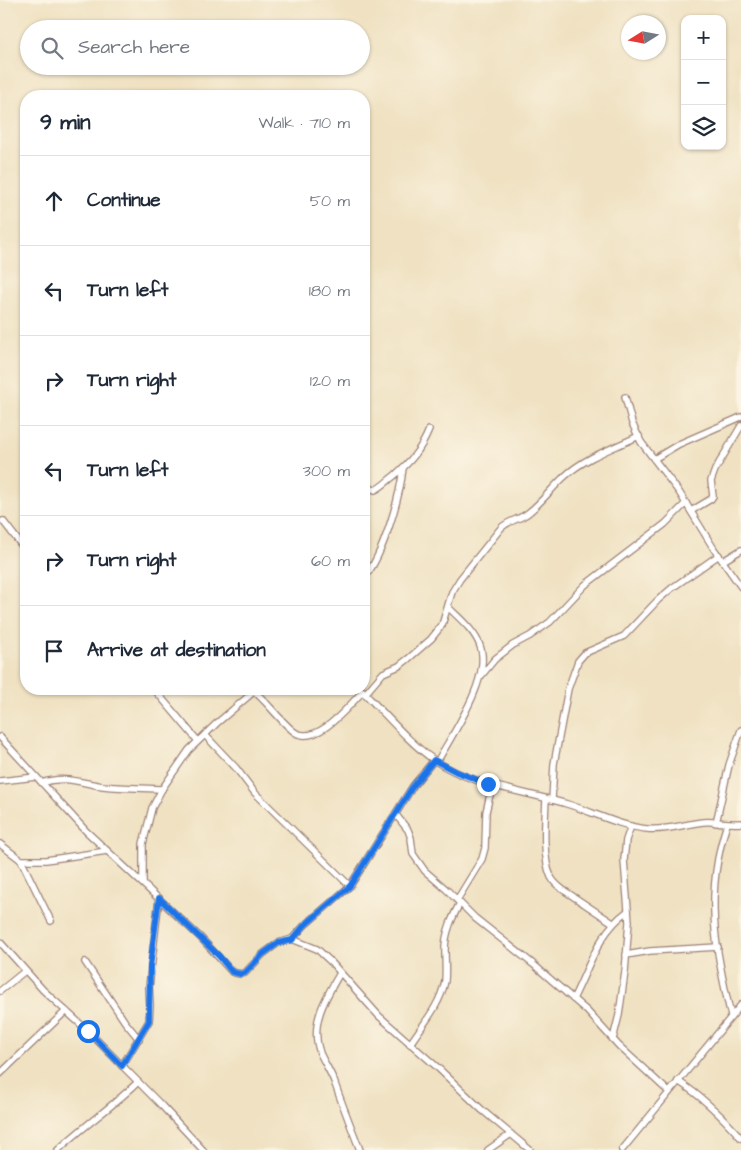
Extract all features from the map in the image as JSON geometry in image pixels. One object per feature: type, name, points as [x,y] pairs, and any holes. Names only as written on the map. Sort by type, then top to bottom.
[{"type":"street","points":[[625,398],[632,423],[639,436],[741,587]]},
{"type":"street","points":[[654,459],[678,444],[741,417]]},
{"type":"street","points":[[691,511],[711,500],[713,496],[712,481],[715,470],[741,426]]},
{"type":"street","points":[[370,488],[375,490],[381,487],[403,468],[419,451],[429,430]]},
{"type":"street","points":[[370,685],[383,673],[398,666],[431,639],[442,625],[452,592],[460,579],[475,558],[506,522],[529,512],[564,477],[583,463],[639,436]]},
{"type":"street","points":[[370,568],[392,519],[401,485],[403,468]]},
{"type":"street","points":[[481,676],[495,659],[513,645],[550,622],[585,585],[665,524],[686,503]]},
{"type":"street","points":[[3,521],[20,543]]},
{"type":"street","points":[[723,561],[741,550]]},
{"type":"street","points":[[613,923],[562,889],[551,877],[546,851],[549,799],[568,689],[578,661],[585,653],[624,636],[665,594],[718,555]]},
{"type":"street","points":[[292,940],[305,925],[350,886],[413,786],[436,761],[474,695],[481,676],[482,652],[479,644],[448,607]]},
{"type":"street","points":[[159,695],[198,741]]},
{"type":"street","points":[[143,884],[143,844],[152,808],[162,789],[189,750],[249,695]]},
{"type":"street","points":[[260,695],[292,731],[299,735],[310,735],[323,730],[359,695]]},
{"type":"street","points":[[367,695],[403,732],[436,761],[457,772],[494,785],[593,812],[631,826],[655,829],[678,828],[704,822],[741,823]]},
{"type":"street","points":[[716,823],[729,765],[741,730]]},
{"type":"street","points":[[205,735],[236,768],[255,794],[350,886]]},
{"type":"street","points":[[0,737],[86,831],[159,898],[219,956],[232,972],[240,974],[248,971],[263,954],[278,943],[292,940],[317,950],[379,1016],[482,1110],[530,1150]]},
{"type":"street","points":[[0,782],[36,777]]},
{"type":"street","points":[[42,783],[54,778],[103,786],[162,789]]},
{"type":"street","points":[[410,1044],[430,1016],[441,994],[445,981],[449,925],[458,901],[482,859],[485,848],[488,799],[494,785]]},
{"type":"street","points":[[396,815],[408,830],[413,854],[425,870],[475,918],[572,999],[669,1092]]},
{"type":"street","points":[[727,824],[719,848],[714,880],[713,905],[718,947],[731,1016]]},
{"type":"street","points":[[613,1039],[621,1005],[626,955],[628,911],[624,860],[626,840],[631,826]]},
{"type":"street","points":[[0,844],[21,860],[51,922]]},
{"type":"street","points":[[21,860],[46,860],[107,851]]},
{"type":"street","points":[[122,1066],[140,1039],[149,1021],[150,977],[159,898]]},
{"type":"street","points":[[572,999],[600,940],[613,923],[628,911]]},
{"type":"street","points":[[0,942],[25,971],[138,1082],[203,1150]]},
{"type":"street","points":[[626,955],[650,951],[718,947]]},
{"type":"street","points":[[85,962],[125,1022],[140,1039]]},
{"type":"street","points":[[0,991],[25,971]]},
{"type":"street","points":[[340,973],[325,997],[318,1018],[317,1033],[320,1052],[360,1150]]},
{"type":"street","points":[[622,1150],[741,1005]]},
{"type":"street","points":[[0,1074],[66,1011]]},
{"type":"street","points":[[678,1081],[699,1095],[721,1115],[741,1138]]},
{"type":"street","points":[[58,1150],[138,1082]]},
{"type":"street","points":[[488,1150],[511,1134]]},
{"type":"route","points":[[88,1031],[122,1066],[144,1032],[149,1021],[150,967],[159,898],[219,956],[232,972],[236,974],[245,973],[263,954],[278,943],[292,940],[305,925],[350,886],[413,786],[434,760],[457,772],[488,784]]}]
